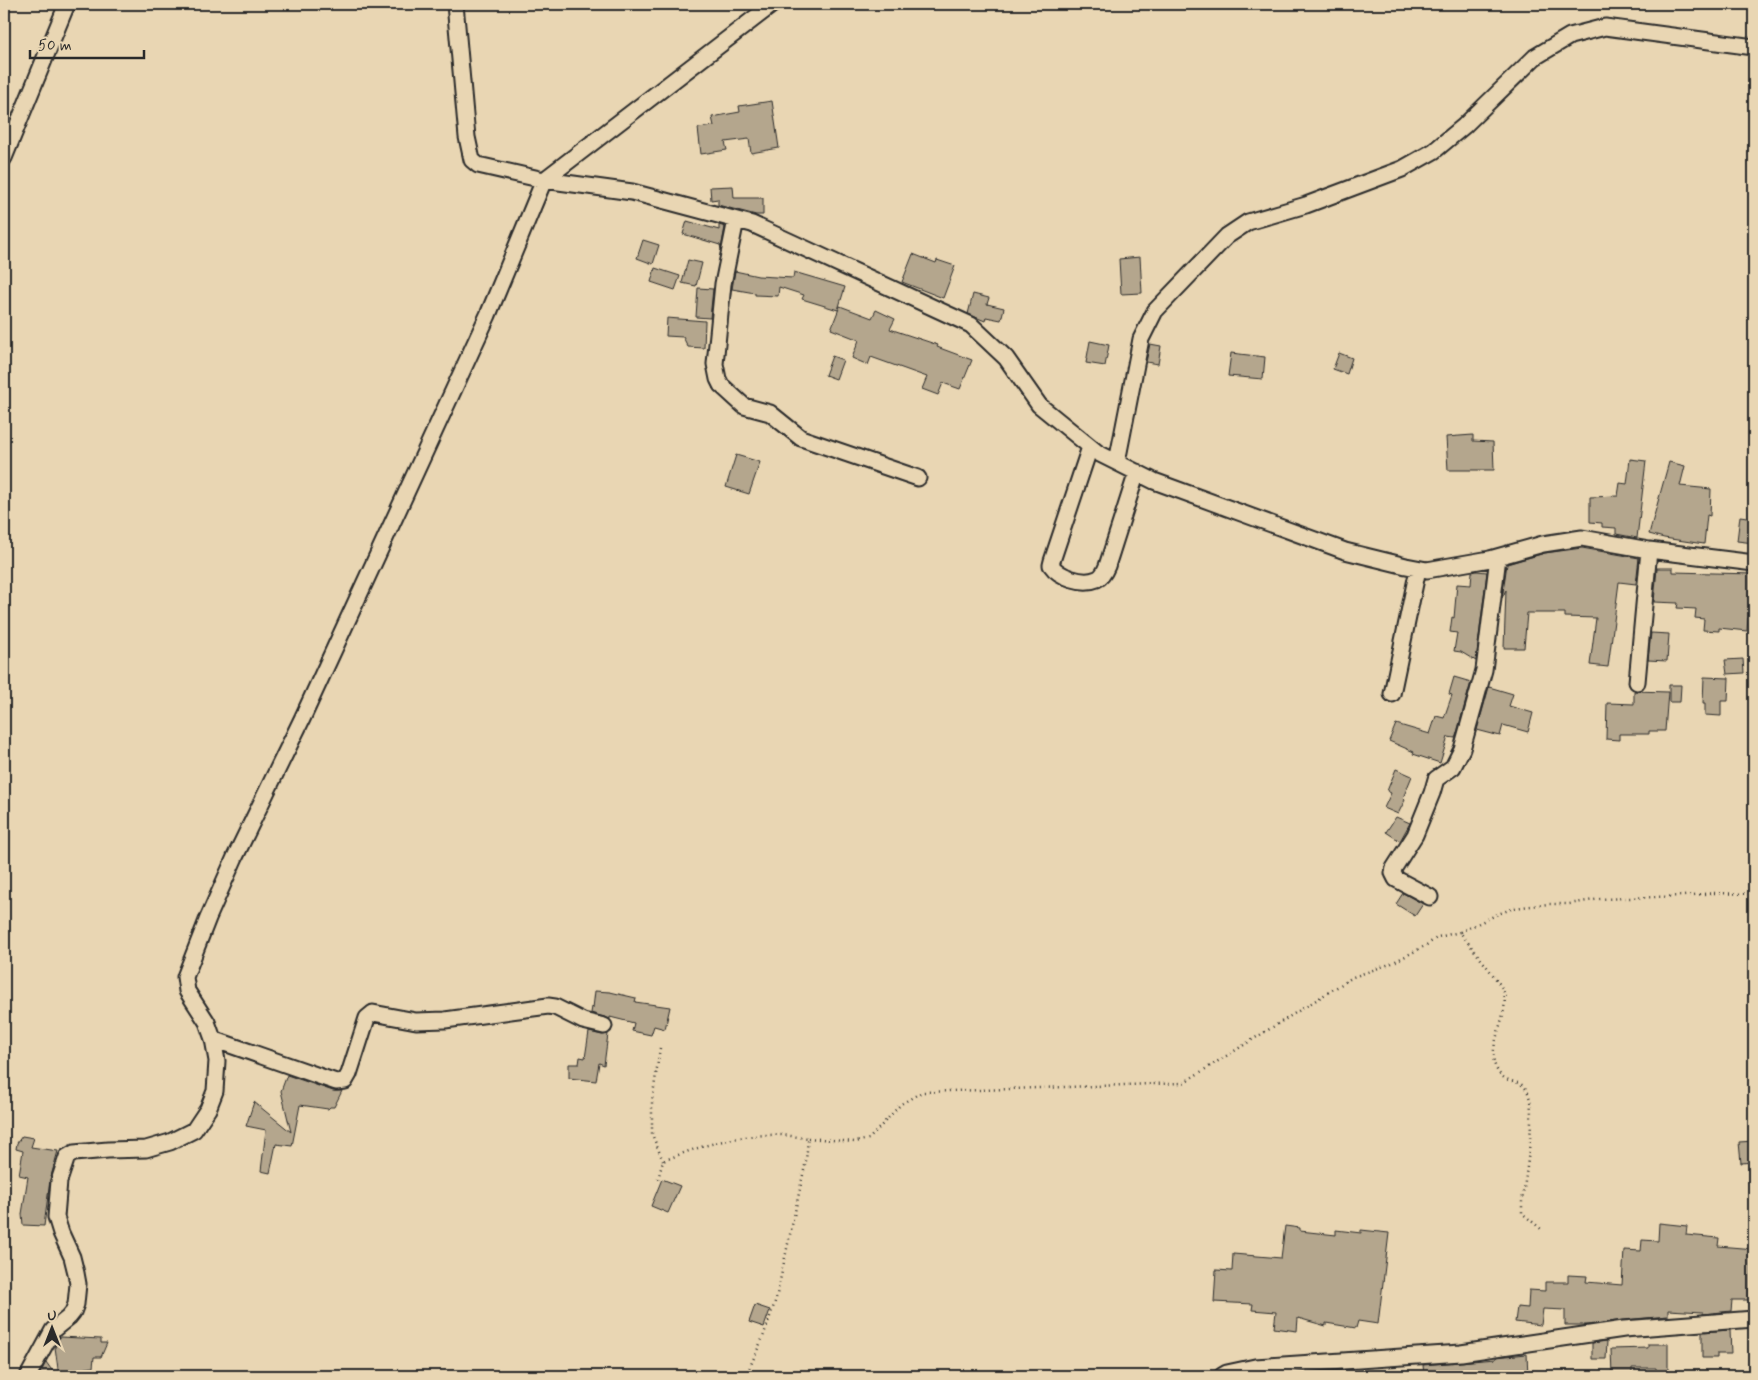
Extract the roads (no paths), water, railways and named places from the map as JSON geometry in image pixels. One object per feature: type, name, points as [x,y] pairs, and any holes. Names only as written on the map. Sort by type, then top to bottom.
[{"type":"street","points":[[4,158],[67,4]]},
{"type":"street","points":[[454,4],[467,137],[472,160],[478,165],[544,180],[632,192],[752,224],[971,325],[1006,358],[1039,405],[1098,453],[1154,481],[1346,551],[1418,569],[1441,568],[1498,557],[1543,544],[1582,538],[1649,550],[1754,563]]},
{"type":"street","points":[[28,1376],[54,1330],[69,1317],[76,1304],[78,1284],[76,1273],[72,1257],[60,1233],[56,1217],[59,1181],[67,1157],[74,1153],[146,1149],[170,1142],[194,1130],[208,1109],[215,1091],[217,1061],[213,1039],[207,1022],[187,991],[185,977],[235,857],[302,719],[484,324],[544,180],[773,4]]},
{"type":"street","points":[[1117,462],[1141,339],[1155,311],[1227,236],[1248,222],[1306,205],[1402,169],[1434,151],[1464,126],[1535,57],[1570,36],[1605,26],[1754,47]]},
{"type":"street","points":[[736,220],[723,284],[716,364],[718,379],[721,385],[744,406],[770,413],[801,438],[918,478]]},
{"type":"street","points":[[1090,447],[1051,565],[1066,576],[1076,580],[1089,580],[1097,579],[1103,573],[1107,566],[1137,472]]},
{"type":"street","points":[[1637,682],[1649,550]]},
{"type":"street","points":[[1430,897],[1396,879],[1393,873],[1394,868],[1415,835],[1436,779],[1453,767],[1462,749],[1484,670],[1498,557]]},
{"type":"street","points":[[1392,694],[1418,569]]},
{"type":"street","points":[[213,1039],[336,1082],[345,1081],[350,1074],[367,1018],[373,1013],[416,1021],[446,1020],[548,1006],[583,1021],[604,1026]]},
{"type":"street","points":[[1222,1376],[1227,1373],[1254,1367],[1461,1353],[1624,1329],[1754,1319]]}]
